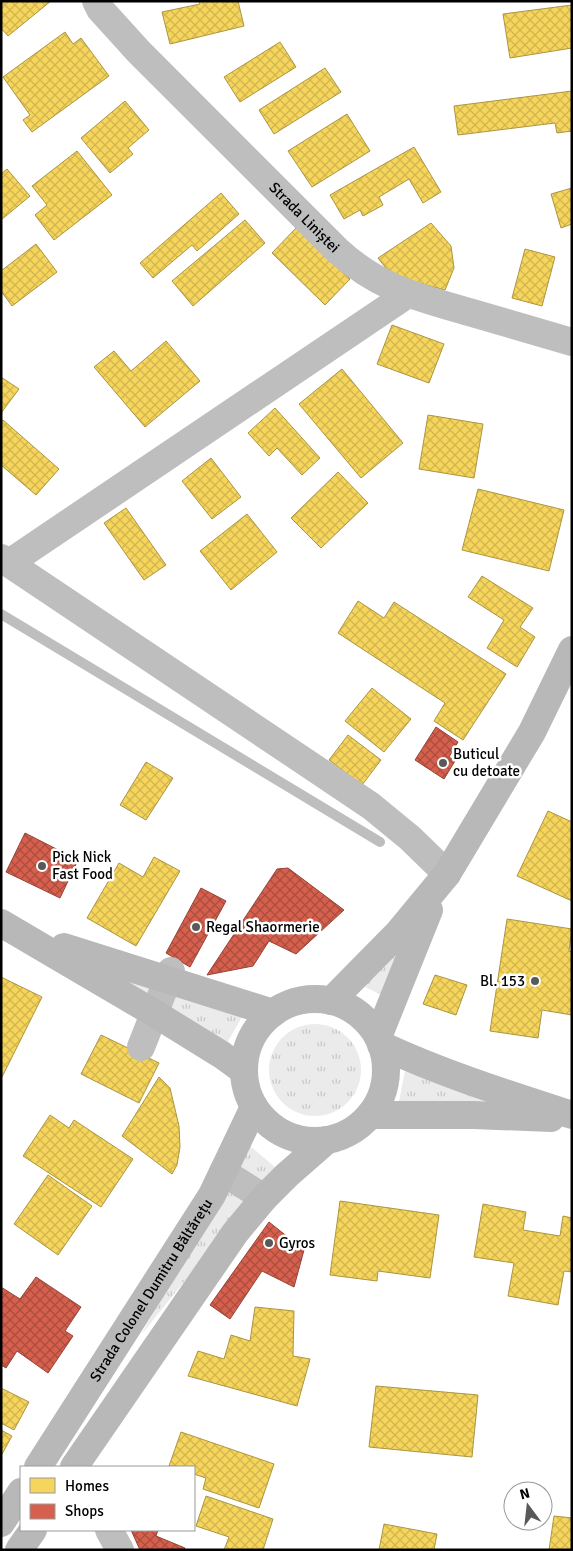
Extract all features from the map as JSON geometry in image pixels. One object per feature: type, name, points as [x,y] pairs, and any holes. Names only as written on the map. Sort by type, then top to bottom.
[{"type":"main road","points":[[380,1041],[415,942],[445,876],[516,760],[563,688],[572,650]]},
{"type":"main road","points":[[331,1001],[399,932],[445,876]]},
{"type":"main road","points":[[9,928],[170,976],[273,1013]]},
{"type":"main road","points":[[9,928],[154,1013],[222,1055],[244,1071]]},
{"type":"main road","points":[[302,1000],[331,1001],[360,1015],[371,1027],[380,1041],[385,1060],[385,1082],[380,1098],[370,1115],[351,1132],[328,1140],[311,1141],[299,1139],[284,1134],[267,1122],[254,1107],[248,1094],[244,1071],[245,1058],[249,1042],[258,1028],[273,1013],[287,1005],[302,1000]]},
{"type":"main road","points":[[380,1041],[405,1056],[476,1084],[572,1116]]},
{"type":"main road","name":"Strada Colonel Dumitru Băltărețu","points":[[39,1466],[212,1195],[254,1107]]},
{"type":"main road","points":[[370,1115],[572,1116]]},
{"type":"main road","points":[[75,1466],[235,1232],[287,1175],[328,1140]]},
{"type":"main road","points":[[1,1523],[20,1494]]},
{"type":"main road","points":[[19,1550],[31,1531]]},
{"type":"street","name":"Strada Liniștei","points":[[96,1],[138,52],[337,250],[357,267],[408,294],[572,342]]},
{"type":"street","points":[[408,294],[5,561],[371,806],[410,838],[445,876]]},
{"type":"street","points":[[141,1048],[170,976]]},
{"type":"street","points":[[223,1172],[264,1198]]},
{"type":"street","points":[[110,1531],[120,1550]]},
{"type":"green space","points":[[420,917],[386,997],[363,986]]},
{"type":"green space","points":[[66,954],[243,1015],[226,1045]]},
{"type":"green space","points":[[315,1024],[333,1027],[348,1037],[358,1052],[361,1070],[358,1088],[348,1103],[333,1113],[315,1116],[297,1113],[282,1103],[272,1088],[269,1070],[272,1052],[282,1037],[297,1027]]},
{"type":"green space","points":[[405,1071],[536,1110],[398,1106]]},
{"type":"green space","points":[[249,1145],[276,1168],[141,1335]]},
{"type":"building: Homes","points":[[1,1],[51,1],[8,36],[1,28]]},
{"type":"building: Homes","points":[[199,1],[238,1],[244,26],[170,44],[162,12],[200,4]]},
{"type":"building: Homes","points":[[572,5],[572,48],[510,58],[503,14]]},
{"type":"building: Homes","points":[[65,32],[73,44],[81,38],[109,76],[32,132],[23,120],[30,115],[3,77]]},
{"type":"building: Homes","points":[[280,42],[296,67],[240,102],[224,77]]},
{"type":"building: Homes","points":[[325,68],[341,92],[274,134],[259,110]]},
{"type":"building: Homes","points":[[572,91],[572,131],[557,133],[555,123],[458,135],[454,106]]},
{"type":"building: Homes","points":[[125,101],[149,130],[128,148],[133,154],[110,173],[81,138]]},
{"type":"building: Homes","points":[[347,114],[370,151],[312,187],[288,151]]},
{"type":"building: Homes","points":[[414,147],[441,192],[423,203],[409,179],[379,197],[383,205],[363,216],[360,210],[344,219],[330,195]]},
{"type":"building: Homes","points":[[77,151],[112,195],[54,240],[35,215],[47,205],[32,186]]},
{"type":"building: Homes","points":[[7,169],[30,196],[1,220],[1,174]]},
{"type":"building: Homes","points":[[572,188],[572,224],[561,228],[551,194]]},
{"type":"building: Homes","points":[[221,193],[239,214],[197,251],[192,245],[153,278],[140,263]]},
{"type":"building: Homes","points":[[245,220],[265,243],[193,306],[172,281]]},
{"type":"building: Homes","points":[[431,223],[451,246],[454,268],[445,290],[392,276],[378,258]]},
{"type":"building: Homes","points":[[297,227],[350,279],[325,305],[272,253]]},
{"type":"building: Homes","points":[[36,244],[57,272],[12,306],[1,291],[1,271]]},
{"type":"building: Homes","points":[[525,249],[555,257],[542,306],[512,298]]},
{"type":"building: Homes","points":[[392,325],[444,344],[429,383],[377,364]]},
{"type":"building: Homes","points":[[166,341],[200,381],[145,427],[94,367],[114,351],[131,371]]},
{"type":"building: Homes","points":[[342,369],[403,443],[361,478],[299,404]]},
{"type":"building: Homes","points":[[1,377],[19,389],[1,413]]},
{"type":"building: Homes","points":[[275,408],[320,458],[302,475],[277,448],[269,456],[248,433]]},
{"type":"building: Homes","points":[[428,415],[483,424],[474,478],[419,469]]},
{"type":"building: Homes","points":[[3,420],[59,469],[36,495],[1,465],[1,422]]},
{"type":"building: Homes","points":[[211,458],[241,497],[212,519],[182,481]]},
{"type":"building: Homes","points":[[338,472],[368,503],[321,548],[291,518]]},
{"type":"building: Homes","points":[[478,489],[564,510],[549,571],[462,550]]},
{"type":"building: Homes","points":[[126,508],[166,565],[144,580],[104,523]]},
{"type":"building: Homes","points":[[247,514],[277,552],[231,590],[200,551]]},
{"type":"building: Homes","points":[[482,576],[533,608],[520,627],[535,637],[517,667],[487,648],[504,620],[468,597]]},
{"type":"building: Homes","points":[[358,601],[384,618],[394,602],[506,674],[463,740],[434,721],[445,703],[338,633]]},
{"type":"building: Homes","points":[[372,688],[411,719],[384,752],[345,721]]},
{"type":"building: Homes","points":[[348,735],[381,760],[362,785],[329,760]]},
{"type":"building: Homes","points":[[146,762],[173,778],[146,820],[120,805]]},
{"type":"building: Homes","points":[[548,811],[572,822],[572,901],[517,876]]},
{"type":"building: Homes","points":[[154,857],[180,871],[136,946],[87,918],[119,863],[143,877]]},
{"type":"building: Homes","name":"Bl. 153","points":[[507,919],[572,929],[569,951],[572,952],[572,1015],[542,1010],[538,1038],[490,1031]]},
{"type":"building: Homes","points":[[435,975],[467,985],[456,1015],[423,1004]]},
{"type":"building: Homes","points":[[1,977],[42,997],[1,1079]]},
{"type":"building: Homes","points":[[101,1035],[159,1063],[139,1103],[81,1074]]},
{"type":"building: Homes","points":[[159,1077],[170,1088],[179,1126],[180,1147],[177,1165],[172,1174],[122,1136]]},
{"type":"building: Homes","points":[[50,1115],[69,1128],[74,1120],[133,1159],[101,1207],[23,1156]]},
{"type":"building: Homes","points":[[48,1175],[92,1206],[58,1255],[14,1224]]},
{"type":"building: Homes","points":[[340,1201],[439,1215],[430,1278],[378,1271],[377,1281],[330,1275]]},
{"type":"building: Homes","points":[[483,1204],[526,1212],[523,1230],[560,1236],[563,1216],[572,1218],[572,1272],[564,1271],[558,1305],[508,1296],[514,1263],[474,1257]]},
{"type":"building: Homes","points":[[255,1307],[294,1311],[293,1356],[310,1359],[297,1406],[188,1376],[198,1351],[224,1359],[231,1335],[250,1341]]},
{"type":"building: Homes","points":[[376,1386],[478,1395],[472,1457],[369,1447]]},
{"type":"building: Homes","points":[[1,1388],[29,1402],[14,1430],[1,1423]]},
{"type":"building: Homes","points":[[1,1430],[12,1436],[1,1456]]},
{"type":"building: Homes","points":[[181,1432],[274,1464],[259,1508],[203,1489],[206,1478],[195,1474],[195,1466],[169,1466]]},
{"type":"building: Homes","points":[[206,1496],[273,1519],[263,1550],[224,1550],[229,1537],[196,1526]]},
{"type":"building: Homes","points":[[554,1516],[572,1518],[572,1550],[549,1550]]},
{"type":"building: Homes","points":[[384,1524],[437,1534],[434,1550],[379,1550]]},
{"type":"building: Shops","points":[[436,727],[458,742],[449,757],[455,761],[444,779],[415,760]]},
{"type":"building: Shops","name":"Pick Nick Fast Food","points":[[25,833],[78,860],[60,898],[6,872]]},
{"type":"building: Shops","points":[[288,868],[344,910],[296,954],[269,941],[253,966],[207,975],[277,869]]},
{"type":"building: Shops","name":"Regal Shaormerie","points":[[201,888],[226,901],[190,967],[166,953]]},
{"type":"building: Shops","points":[[269,1222],[304,1250],[294,1287],[262,1271],[230,1319],[210,1305]]},
{"type":"building: Shops","points":[[36,1277],[81,1307],[65,1331],[73,1336],[48,1373],[17,1351],[6,1368],[1,1365],[1,1287],[20,1299]]},
{"type":"building: Shops","points":[[131,1531],[158,1531],[156,1536],[185,1548],[184,1550],[140,1550]]},
{"type":"waterway","points":[[1,614],[380,842]]},
{"type":"place","name":"Buticul cu detoate","points":[[443,763]]},
{"type":"place","name":"Pick Nick Fast Food","points":[[42,866]]},
{"type":"place","name":"Regal Shaormerie","points":[[196,927]]},
{"type":"place","name":"Bl. 153","points":[[535,981]]},
{"type":"place","name":"Gyros","points":[[269,1243]]}]
